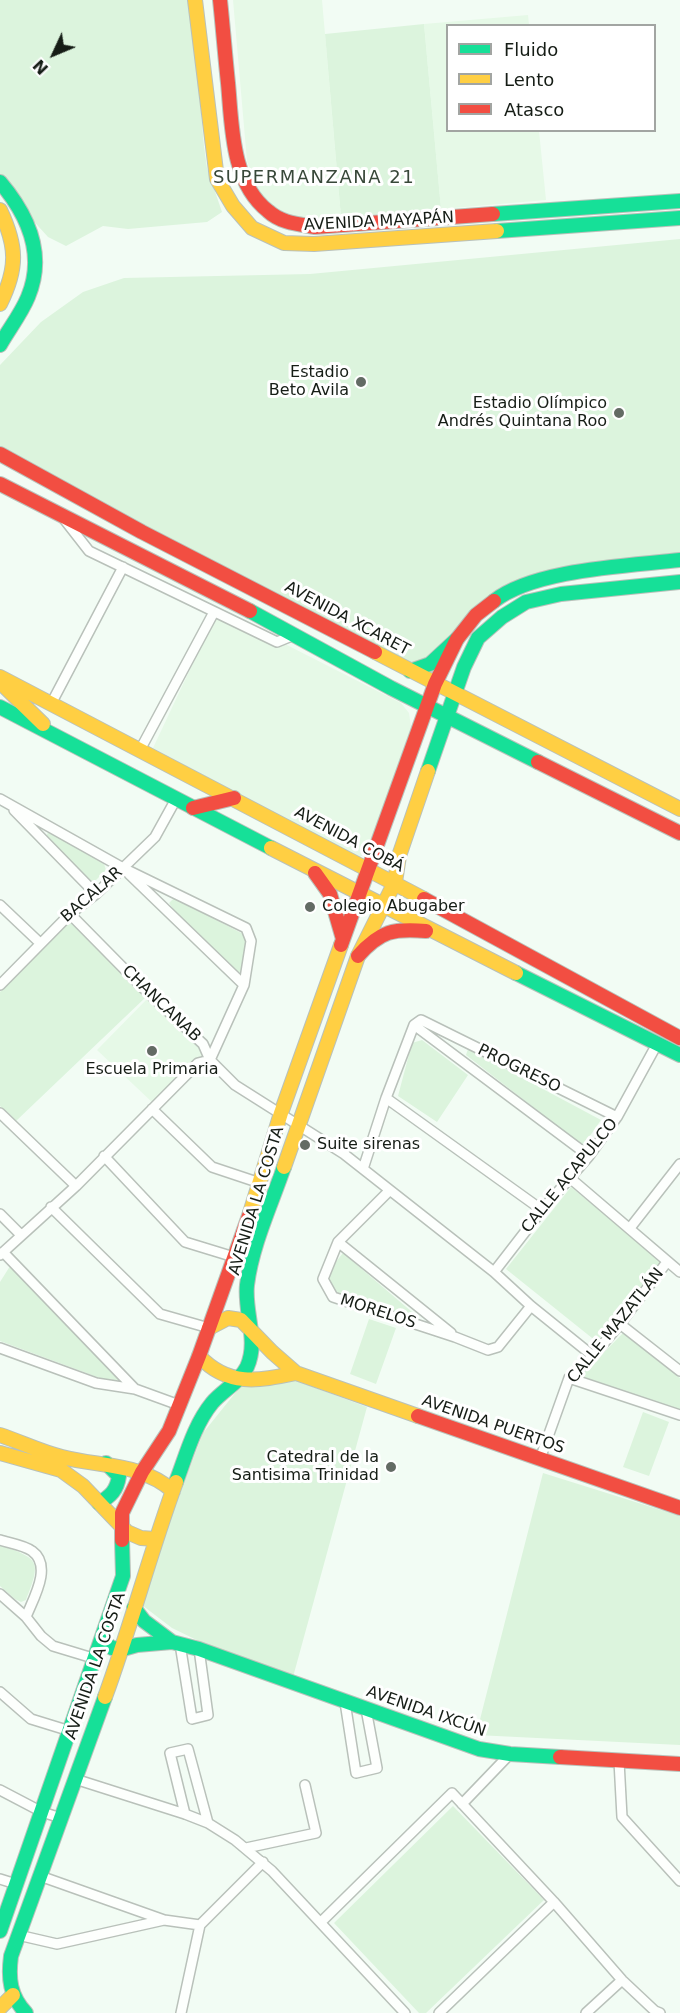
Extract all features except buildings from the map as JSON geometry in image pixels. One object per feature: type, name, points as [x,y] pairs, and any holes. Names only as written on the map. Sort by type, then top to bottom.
[{"type":"main road","name":"AVENIDA MAYAPÁN","points":[[195,0],[216,179],[233,206],[252,228],[284,243],[314,244],[680,218]]},
{"type":"main road","name":"AVENIDA MAYAPÁN","points":[[220,0],[234,144],[241,171],[251,191],[267,211],[286,222],[315,227],[680,201]]},
{"type":"main road","points":[[0,182],[12,195],[32,229],[37,262],[28,296],[0,345]]},
{"type":"main road","points":[[574,209],[575,226]]},
{"type":"main road","points":[[0,210],[11,231],[15,261],[8,288],[0,304]]},
{"type":"main road","name":"AVENIDA XCARET","points":[[0,454],[142,532],[454,694],[495,712],[680,810]]},
{"type":"main road","points":[[0,484],[213,590],[446,717],[680,833]]},
{"type":"main road","points":[[78,522],[142,532]]},
{"type":"main road","points":[[410,670],[418,670],[441,655],[476,615],[504,593],[555,575],[680,560]]},
{"type":"main road","name":"AVENIDA LA COSTA","points":[[26,2013],[17,2004],[8,1979],[11,1956],[123,1649],[155,1539],[196,1429],[212,1403],[237,1381],[247,1366],[252,1344],[247,1287],[252,1260],[357,959],[395,882],[399,856],[464,667],[478,638],[502,617],[526,602],[561,594],[680,582]]},
{"type":"main road","points":[[476,615],[490,628]]},
{"type":"main road","name":"AVENIDA LA COSTA","points":[[0,1931],[123,1576],[122,1513],[142,1472],[169,1431],[199,1356],[260,1184],[281,1113],[426,706],[457,639]]},
{"type":"main road","name":"AVENIDA COBÁ","points":[[0,677],[395,882],[680,1038]]},
{"type":"main road","points":[[0,682],[56,736]]},
{"type":"main road","points":[[0,707],[360,894],[680,1056]]},
{"type":"main road","points":[[193,808],[234,798]]},
{"type":"main road","points":[[311,868],[330,894],[343,939]]},
{"type":"main road","points":[[338,954],[357,959],[369,943],[381,934],[395,929],[438,933]]},
{"type":"main road","points":[[492,960],[546,965]]},
{"type":"main road","points":[[209,1328],[223,1318],[237,1318],[251,1326]]},
{"type":"main road","name":"AVENIDA PUERTOS","points":[[251,1326],[265,1344],[296,1373],[680,1508]]},
{"type":"main road","points":[[199,1356],[219,1375],[237,1381]]},
{"type":"main road","name":"AVENIDA PUERTOS","points":[[237,1381],[296,1373]]},
{"type":"main road","points":[[0,1435],[69,1459],[106,1463],[142,1472],[164,1482],[173,1491]]},
{"type":"main road","points":[[0,1453],[61,1470],[83,1486],[122,1528],[136,1537],[155,1539]]},
{"type":"main road","points":[[99,1503],[112,1496],[118,1488],[118,1476],[106,1463]]},
{"type":"main road","name":"AVENIDA IXCÚN","points":[[135,1608],[144,1621],[176,1643]]},
{"type":"main road","points":[[102,1641],[112,1648],[123,1649]]},
{"type":"main road","name":"AVENIDA IXCÚN","points":[[123,1649],[137,1645],[176,1643],[200,1649],[479,1749],[510,1754],[680,1764]]},
{"type":"main road","points":[[0,2008],[13,1995]]},
{"type":"street","points":[[58,512],[89,551],[276,642],[294,635]]},
{"type":"street","points":[[51,704],[123,567]]},
{"type":"street","points":[[140,750],[214,612]]},
{"type":"street","name":"BACALAR","points":[[0,985],[70,914],[96,894],[155,837],[176,799]]},
{"type":"street","points":[[3,800],[123,868],[246,928],[251,941],[244,985],[210,1060],[198,1063],[76,1186],[2,1253],[135,1389]]},
{"type":"street","points":[[3,800],[96,894]]},
{"type":"street","points":[[123,868],[244,985]]},
{"type":"street","points":[[0,905],[40,943]]},
{"type":"street","name":"CHANCANAB","points":[[70,914],[202,1044],[210,1060],[235,1085],[298,1125]]},
{"type":"street","points":[[363,1169],[386,1098],[417,1023],[589,1156]]},
{"type":"street","name":"PROGRESO","points":[[417,1023],[617,1117]]},
{"type":"street","name":"CALLE ACAPULCO","points":[[494,1272],[542,1210],[589,1156],[617,1117],[657,1044]]},
{"type":"street","points":[[386,1098],[542,1210]]},
{"type":"street","points":[[153,1108],[212,1167],[260,1184]]},
{"type":"street","points":[[0,1113],[76,1186]]},
{"type":"street","points":[[298,1125],[363,1169],[494,1272],[531,1306],[593,1356]]},
{"type":"street","points":[[104,1156],[186,1242],[234,1257]]},
{"type":"street","points":[[630,1228],[676,1175],[680,1164]]},
{"type":"street","points":[[570,1178],[680,1272]]},
{"type":"street","name":"MORELOS","points":[[389,1191],[338,1242],[323,1279],[333,1297],[488,1350],[498,1347],[531,1306]]},
{"type":"street","points":[[51,1207],[160,1314],[209,1328]]},
{"type":"street","points":[[0,1214],[21,1235]]},
{"type":"street","points":[[338,1242],[455,1337]]},
{"type":"street","name":"CALLE MAZATLÁN","points":[[540,1459],[569,1378],[593,1356],[668,1262]]},
{"type":"street","points":[[620,1324],[680,1371]]},
{"type":"street","points":[[0,1348],[96,1383],[135,1389],[179,1405]]},
{"type":"street","points":[[569,1378],[680,1415]]},
{"type":"street","points":[[0,1540],[32,1551],[39,1560],[42,1575],[26,1617]]},
{"type":"street","points":[[0,1594],[26,1617],[40,1636],[53,1646],[96,1659]]},
{"type":"street","points":[[176,1643],[192,1719],[208,1715],[200,1649]]},
{"type":"street","points":[[0,1692],[31,1719],[70,1731]]},
{"type":"street","points":[[345,1702],[356,1773],[377,1768],[366,1709]]},
{"type":"street","points":[[185,1814],[170,1753],[188,1749],[208,1823]]},
{"type":"street","points":[[462,1804],[510,1754]]},
{"type":"street","points":[[619,1761],[622,1817],[680,1881]]},
{"type":"street","points":[[75,1779],[208,1823],[246,1848],[263,1862],[321,1922],[405,2013]]},
{"type":"street","points":[[246,1848],[316,1833],[305,1785]]},
{"type":"street","points":[[0,1790],[42,1812],[61,1818]]},
{"type":"street","points":[[321,1922],[452,1793],[554,1902],[622,1980],[657,2012]]},
{"type":"street","points":[[181,2013],[200,1925],[263,1862]]},
{"type":"street","points":[[667,1866],[680,1867]]},
{"type":"street","points":[[40,1876],[164,1920],[200,1925]]},
{"type":"street","points":[[0,1879],[15,1884]]},
{"type":"street","points":[[439,2013],[554,1902]]},
{"type":"street","points":[[18,1935],[57,1944],[164,1920]]},
{"type":"street","points":[[586,2013],[622,1980]]},
{"type":"shaded area","points":[[0,0],[191,0],[207,168],[222,212],[207,222],[128,229],[103,226],[66,246],[48,237],[0,184]]},
{"type":"shaded area","points":[[233,0],[322,0],[341,217],[299,219],[274,207],[257,190],[247,161]]},
{"type":"shaded area","points":[[528,15],[529,24],[446,24],[446,132],[539,132],[546,200],[441,209],[424,24]]},
{"type":"shaded area","points":[[424,24],[441,209],[341,217],[325,34]]},
{"type":"shaded area","points":[[680,239],[680,556],[535,574],[508,587],[423,667],[410,666],[0,455],[0,365],[41,322],[83,292],[124,278],[310,274]]},
{"type":"shaded area","points":[[218,610],[401,703],[409,713],[411,727],[370,846],[365,854],[358,858],[153,748]]},
{"type":"shaded area","points":[[49,831],[104,864],[106,870],[92,884],[45,838]]},
{"type":"shaded area","points":[[174,898],[245,935],[248,945],[242,973],[236,971],[176,913],[169,903]]},
{"type":"shaded area","points":[[70,920],[146,997],[16,1121],[0,1106],[0,992]]},
{"type":"shaded area","name":"Escuela Primaria","points":[[150,996],[207,1052],[154,1104],[97,1050]]},
{"type":"shaded area","points":[[422,1040],[468,1075],[437,1122],[398,1096],[412,1043]]},
{"type":"shaded area","points":[[468,1049],[601,1120],[583,1146],[466,1055]]},
{"type":"shaded area","points":[[571,1187],[662,1261],[597,1342],[506,1269]]},
{"type":"shaded area","points":[[343,1253],[412,1312],[409,1316],[342,1297],[328,1279],[335,1263]]},
{"type":"shaded area","points":[[12,1263],[126,1385],[97,1377],[0,1341],[0,1282]]},
{"type":"shaded area","points":[[369,1319],[396,1328],[376,1384],[350,1374]]},
{"type":"shaded area","points":[[623,1333],[680,1378],[680,1411],[580,1377]]},
{"type":"shaded area","points":[[294,1380],[367,1407],[293,1677],[209,1646],[172,1628],[138,1602],[203,1433],[240,1387]]},
{"type":"shaded area","points":[[643,1412],[669,1422],[649,1476],[623,1467]]},
{"type":"shaded area","points":[[543,1473],[680,1516],[680,1745],[476,1735]]},
{"type":"shaded area","points":[[0,1545],[23,1554],[34,1563],[34,1576],[26,1600],[21,1602],[15,1599],[0,1586]]},
{"type":"shaded area","points":[[453,1806],[544,1900],[426,2013],[419,2013],[334,1923]]},
{"type":"traffic: fast","points":[[0,182],[26,222],[34,250],[35,266],[28,297],[0,345]]},
{"type":"traffic: fast","points":[[493,214],[680,201]]},
{"type":"traffic: fast","points":[[497,231],[680,218]]},
{"type":"traffic: fast","points":[[494,601],[512,590],[557,576],[610,567],[680,560]]},
{"type":"traffic: fast","points":[[428,771],[464,667],[478,638],[502,617],[526,602],[561,594],[680,582]]},
{"type":"traffic: fast","points":[[250,611],[391,688],[538,762]]},
{"type":"traffic: fast","points":[[410,671],[430,664],[457,639]]},
{"type":"traffic: fast","points":[[0,707],[271,848]]},
{"type":"traffic: fast","points":[[516,973],[680,1055]]},
{"type":"traffic: fast","points":[[176,1482],[200,1421],[216,1398],[240,1378],[247,1367],[252,1347],[247,1295],[249,1270],[257,1240],[284,1167]]},
{"type":"traffic: fast","points":[[99,1503],[113,1492],[119,1476],[106,1463]]},
{"type":"traffic: fast","points":[[0,1931],[123,1576],[122,1540]]},
{"type":"traffic: fast","points":[[134,1608],[144,1621],[172,1642]]},
{"type":"traffic: fast","points":[[101,1640],[112,1648],[123,1649],[137,1645],[172,1642],[199,1649],[479,1749],[510,1754],[560,1757]]},
{"type":"traffic: fast","points":[[26,2013],[16,2000],[11,1987],[11,1956],[105,1697]]},
{"type":"traffic: slow","points":[[195,0],[217,179],[233,206],[252,228],[284,243],[314,244],[497,231]]},
{"type":"traffic: slow","points":[[0,210],[10,235],[13,257],[10,279],[0,304]]},
{"type":"traffic: slow","points":[[375,652],[680,809]]},
{"type":"traffic: slow","points":[[0,677],[424,899]]},
{"type":"traffic: slow","points":[[2,684],[43,724]]},
{"type":"traffic: slow","points":[[284,1167],[358,956],[395,882],[399,856],[428,771]]},
{"type":"traffic: slow","points":[[271,848],[516,973]]},
{"type":"traffic: slow","points":[[250,1213],[281,1113],[341,945]]},
{"type":"traffic: slow","points":[[209,1328],[228,1318],[241,1320],[296,1373],[418,1416]]},
{"type":"traffic: slow","points":[[199,1356],[210,1366],[232,1377],[256,1379],[296,1373]]},
{"type":"traffic: slow","points":[[0,1435],[62,1457],[120,1467],[148,1475],[173,1491]]},
{"type":"traffic: slow","points":[[0,1453],[61,1470],[83,1486],[127,1532],[141,1538],[155,1539]]},
{"type":"traffic: slow","points":[[105,1697],[176,1482]]},
{"type":"traffic: slow","points":[[0,2008],[13,1995]]},
{"type":"traffic: jam","points":[[220,0],[233,134],[240,169],[256,199],[273,215],[290,222],[315,227],[493,214]]},
{"type":"traffic: jam","points":[[0,454],[142,532],[375,652]]},
{"type":"traffic: jam","points":[[0,484],[250,611]]},
{"type":"traffic: jam","points":[[341,945],[435,684],[457,639],[476,615],[494,601]]},
{"type":"traffic: jam","points":[[538,762],[680,833]]},
{"type":"traffic: jam","points":[[193,808],[234,798]]},
{"type":"traffic: jam","points":[[315,873],[330,894],[343,939]]},
{"type":"traffic: jam","points":[[424,899],[680,1038]]},
{"type":"traffic: jam","points":[[358,956],[373,941],[388,933],[405,930],[426,931]]},
{"type":"traffic: jam","points":[[122,1540],[122,1513],[142,1472],[169,1431],[199,1356],[250,1213]]},
{"type":"traffic: jam","points":[[418,1416],[680,1508]]},
{"type":"traffic: jam","points":[[560,1757],[680,1764]]},
{"type":"place","name":"Estadio Beto Avila","points":[[361,382]]},
{"type":"place","name":"Estadio Olímpico Andrés Quintana Roo","points":[[619,413]]},
{"type":"place","name":"Colegio Abugaber","points":[[310,907]]},
{"type":"place","name":"Escuela Primaria","points":[[152,1051]]},
{"type":"place","name":"Suite sirenas","points":[[305,1145]]},
{"type":"place","name":"Catedral de la Santisima Trinidad","points":[[391,1467]]},
{"type":"district","name":"SUPERMANZANA 21","points":[[314,178]]}]
